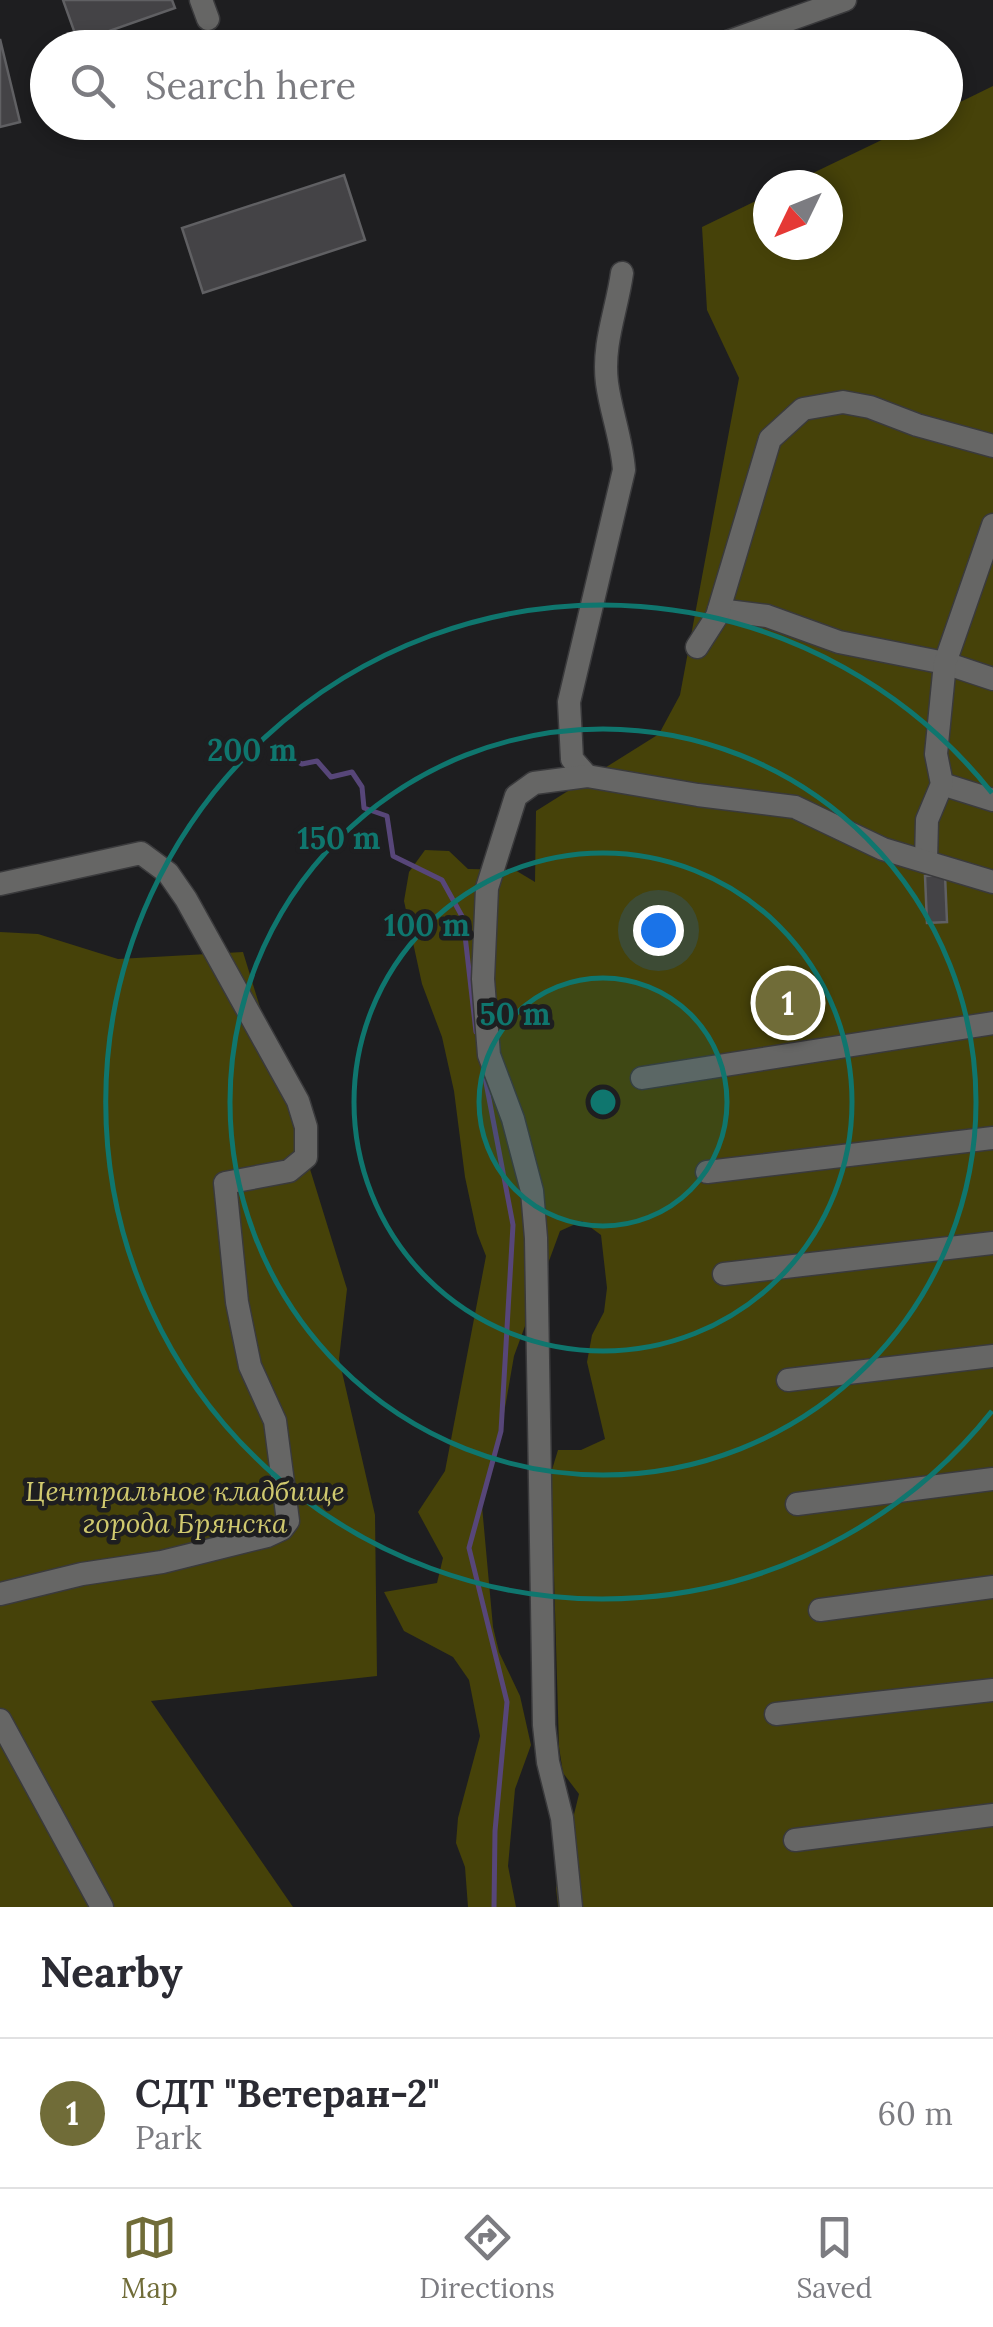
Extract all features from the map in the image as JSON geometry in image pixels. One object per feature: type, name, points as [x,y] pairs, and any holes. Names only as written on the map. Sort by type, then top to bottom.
[{"type":"lane","points":[[760,30],[844,0]]},
{"type":"lane","points":[[587,776],[572,759],[569,702],[624,470],[623,448],[606,381],[607,336],[622,272]]},
{"type":"lane","points":[[697,647],[719,610],[770,439],[803,409],[843,402],[870,407],[993,446]]},
{"type":"lane","points":[[926,861],[926,820],[942,784],[936,754],[945,663],[993,525]]},
{"type":"lane","points":[[719,610],[767,616],[839,642],[945,663],[993,679]]},
{"type":"lane","points":[[571,1907],[562,1818],[548,1762],[544,1725],[540,1348],[532,1191],[489,1055],[484,979],[486,888],[516,796],[534,783],[587,776],[698,796],[795,806],[883,849],[993,882]]},
{"type":"lane","points":[[942,784],[993,800]]},
{"type":"lane","points":[[0,884],[140,852],[168,873],[298,1101],[306,1127],[306,1156],[289,1171],[225,1183],[237,1302],[250,1366],[275,1421],[288,1521],[282,1529],[267,1536],[162,1562],[82,1574],[0,1594]]},
{"type":"lane","points":[[642,1078],[993,1022]]},
{"type":"lane","points":[[707,1172],[993,1138]]},
{"type":"lane","points":[[724,1274],[993,1244]]},
{"type":"lane","points":[[788,1380],[993,1356]]},
{"type":"lane","points":[[797,1504],[993,1479]]},
{"type":"lane","points":[[820,1610],[993,1587]]},
{"type":"lane","points":[[776,1714],[993,1690]]},
{"type":"lane","points":[[0,1720],[100,1907]]},
{"type":"lane","points":[[795,1840],[993,1814]]},
{"type":"green space","points":[[993,86],[993,1907],[558,1907],[556,1888],[579,1794],[563,1773],[559,1747],[551,1473],[558,1450],[581,1450],[605,1439],[587,1362],[592,1335],[604,1312],[607,1288],[601,1235],[582,1221],[560,1231],[514,1356],[482,1506],[493,1627],[499,1652],[520,1696],[531,1745],[515,1789],[508,1866],[516,1907],[468,1907],[465,1867],[456,1843],[458,1818],[480,1736],[469,1680],[453,1657],[404,1631],[384,1592],[437,1583],[443,1558],[418,1512],[445,1471],[486,1256],[465,1177],[454,1091],[442,1037],[422,984],[404,901],[409,872],[425,850],[449,851],[468,869],[515,870],[535,882],[536,811],[659,734],[680,695],[739,378],[707,310],[702,227],[753,202],[753,260],[843,260],[843,170],[819,170],[882,140],[963,140],[963,101]]},
{"type":"green space","name":"Центральное кладбище города Брянска","points":[[0,932],[38,934],[118,959],[243,952],[347,1289],[339,1359],[375,1515],[377,1676],[151,1701],[293,1907],[0,1907]]},
{"type":"building","points":[[63,0],[172,0],[175,8],[112,30],[74,30]]},
{"type":"building","points":[[0,39],[20,122],[0,127]]},
{"type":"building","points":[[344,175],[365,240],[203,293],[182,228]]},
{"type":"building","points":[[945,875],[947,922],[927,923],[925,876]]},
{"type":"waterway","points":[[277,752],[302,764],[317,761],[331,777],[352,772],[362,787],[364,808],[387,816],[393,856],[442,880],[463,918],[476,1032]]},
{"type":"waterway","points":[[484,1072],[513,1225],[501,1431],[469,1548],[507,1702],[495,1831],[494,1907]]},
{"type":"place","name":"СДТ \"Ветеран-2\"","points":[[788,1003]]}]
